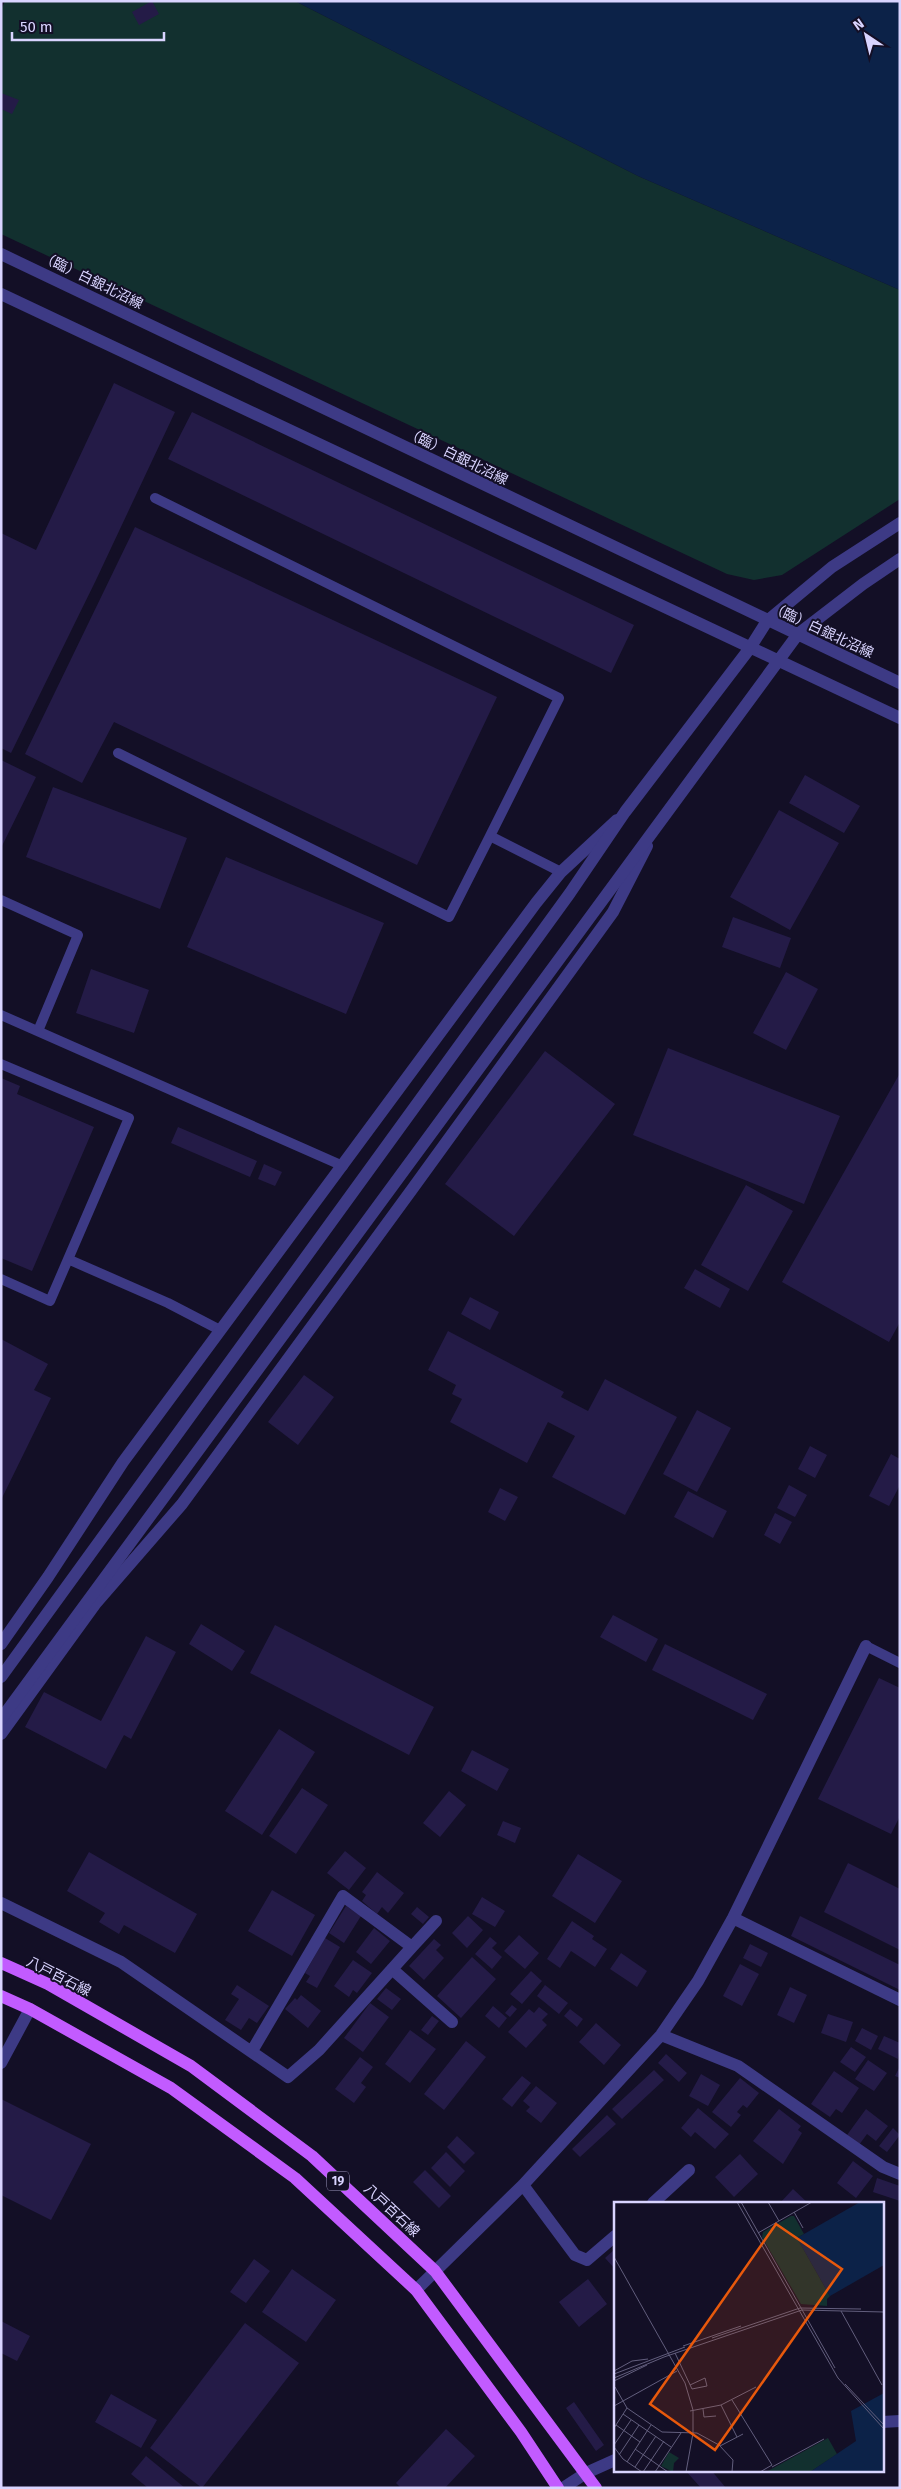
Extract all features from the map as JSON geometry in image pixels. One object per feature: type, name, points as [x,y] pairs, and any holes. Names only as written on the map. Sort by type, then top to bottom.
[{"type":"main road","name":"八戸百石線","points":[[1,1963],[48,1984],[191,2066],[312,2156],[435,2271],[596,2488]]},
{"type":"main road","name":"19","points":[[1,1996],[30,2009],[171,2088],[295,2178],[416,2290],[521,2432],[558,2488]]},
{"type":"street","name":"（臨）白銀北沼線","points":[[1,254],[766,621],[798,634],[900,683]]},
{"type":"street","points":[[1,294],[900,718]]},
{"type":"street","points":[[1,1677],[570,892],[625,812],[750,648],[766,621],[832,567],[900,523]]},
{"type":"street","points":[[1,1719],[745,705],[780,662],[798,634],[863,584],[900,559]]},
{"type":"street","points":[[1,1644],[48,1577],[123,1462],[561,872],[625,812]]},
{"type":"street","points":[[1,1734],[96,1603],[182,1504],[591,944],[614,912],[654,831]]},
{"type":"street","points":[[416,2290],[523,2186],[661,2035],[698,1981],[733,1918],[866,1646]]},
{"type":"street","points":[[252,2051],[343,1896],[412,1947]]},
{"type":"street","points":[[1,1903],[121,1962],[288,2077],[319,2050],[436,1921]]},
{"type":"street","points":[[733,1918],[900,2000]]},
{"type":"street","points":[[392,1969],[452,2022]]},
{"type":"street","points":[[1,2063],[30,2009]]},
{"type":"street","points":[[661,2035],[738,2066],[883,2167],[900,2174]]},
{"type":"street","points":[[653,2202],[690,2170]]},
{"type":"street","points":[[523,2186],[575,2255],[588,2260],[614,2237]]},
{"type":"street","points":[[884,2422],[900,2421]]},
{"type":"street","points":[[563,2488],[586,2473],[614,2460]]},
{"type":"lane","points":[[118,753],[449,917],[559,698],[155,498]]},
{"type":"lane","points":[[490,836],[561,872]]},
{"type":"lane","points":[[1,900],[78,935],[38,1031]]},
{"type":"lane","points":[[1,1015],[343,1166]]},
{"type":"lane","points":[[1,1064],[129,1118],[70,1260],[50,1301],[1,1279]]},
{"type":"lane","points":[[70,1260],[168,1303],[220,1330]]},
{"type":"lane","points":[[866,1646],[900,1663]]},
{"type":"green space","points":[[5,1],[295,1],[638,176],[900,290],[900,499],[782,575],[754,580],[727,574],[1,234],[1,10]]},
{"type":"water","points":[[295,1],[900,1],[900,290],[638,176]]},
{"type":"building","points":[[152,1],[159,14],[139,25],[132,12]]},
{"type":"building","points":[[1,93],[19,100],[12,114],[1,109]]},
{"type":"building","points":[[114,383],[175,412],[96,580],[11,753],[1,748],[1,533],[36,550]]},
{"type":"building","points":[[192,412],[634,625],[611,673],[168,459]]},
{"type":"building","points":[[135,527],[497,697],[417,865],[114,722],[82,783],[25,754]]},
{"type":"building","points":[[1,760],[36,777],[1,848]]},
{"type":"building","points":[[805,775],[860,806],[844,833],[789,803]]},
{"type":"building","points":[[53,787],[187,838],[160,909],[26,857]]},
{"type":"building","points":[[779,810],[839,843],[790,930],[730,897]]},
{"type":"building","points":[[226,857],[384,923],[346,1014],[187,947]]},
{"type":"building","points":[[733,917],[791,938],[780,968],[722,947]]},
{"type":"building","points":[[91,969],[149,990],[134,1033],[76,1013]]},
{"type":"building","points":[[786,972],[818,989],[786,1050],[753,1033]]},
{"type":"building","points":[[668,1048],[840,1116],[804,1204],[633,1135]]},
{"type":"building","points":[[545,1051],[615,1104],[514,1236],[445,1184]]},
{"type":"building","points":[[900,1073],[900,1322],[889,1342],[782,1282]]},
{"type":"building","points":[[1,1078],[20,1086],[17,1094],[94,1127],[32,1271],[1,1258]]},
{"type":"building","points":[[178,1127],[257,1161],[250,1177],[171,1143]]},
{"type":"building","points":[[264,1164],[282,1172],[275,1186],[258,1179]]},
{"type":"building","points":[[746,1185],[793,1211],[748,1291],[701,1265]]},
{"type":"building","points":[[695,1269],[730,1289],[720,1308],[684,1288]]},
{"type":"building","points":[[470,1297],[499,1312],[490,1330],[461,1314]]},
{"type":"building","points":[[448,1331],[564,1392],[561,1397],[588,1411],[605,1379],[677,1417],[625,1515],[552,1477],[575,1436],[548,1422],[527,1463],[450,1422],[462,1399],[452,1394],[456,1385],[428,1370]]},
{"type":"building","points":[[1,1339],[48,1364],[34,1390],[51,1398],[1,1500]]},
{"type":"building","points":[[304,1375],[334,1397],[298,1445],[268,1422]]},
{"type":"building","points":[[697,1410],[731,1428],[697,1492],[663,1474]]},
{"type":"building","points":[[810,1446],[827,1455],[815,1478],[798,1469]]},
{"type":"building","points":[[891,1454],[900,1459],[900,1485],[889,1506],[869,1496]]},
{"type":"building","points":[[789,1485],[807,1495],[795,1517],[777,1508]]},
{"type":"building","points":[[500,1488],[518,1497],[505,1521],[488,1512]]},
{"type":"building","points":[[688,1491],[727,1511],[713,1538],[674,1517]]},
{"type":"building","points":[[775,1513],[792,1522],[780,1544],[764,1535]]},
{"type":"building","points":[[613,1615],[658,1639],[646,1662],[600,1637]]},
{"type":"building","points":[[201,1624],[245,1651],[232,1671],[189,1644]]},
{"type":"building","points":[[275,1625],[434,1707],[409,1755],[250,1673]]},
{"type":"building","points":[[146,1636],[176,1652],[131,1739],[124,1735],[106,1769],[25,1727],[44,1692],[101,1721]]},
{"type":"building","points":[[665,1644],[767,1694],[753,1720],[652,1670]]},
{"type":"building","points":[[879,1678],[900,1688],[900,1816],[891,1834],[818,1799]]},
{"type":"building","points":[[279,1729],[315,1752],[262,1835],[225,1811]]},
{"type":"building","points":[[472,1750],[509,1769],[497,1791],[461,1771]]},
{"type":"building","points":[[302,1788],[328,1805],[296,1854],[269,1836]]},
{"type":"building","points":[[449,1791],[466,1805],[440,1837],[423,1823]]},
{"type":"building","points":[[503,1821],[521,1828],[515,1843],[497,1835]]},
{"type":"building","points":[[345,1851],[366,1868],[349,1890],[327,1873]]},
{"type":"building","points":[[89,1852],[197,1914],[175,1953],[124,1925],[119,1934],[99,1922],[105,1913],[67,1891]]},
{"type":"building","points":[[578,1854],[622,1881],[595,1923],[552,1896]]},
{"type":"building","points":[[848,1863],[900,1889],[900,1950],[824,1912]]},
{"type":"building","points":[[377,1872],[404,1893],[388,1913],[382,1907],[377,1914],[362,1901],[366,1895],[362,1892]]},
{"type":"building","points":[[272,1890],[315,1915],[292,1956],[248,1931]]},
{"type":"building","points":[[482,1897],[505,1911],[495,1927],[472,1914]]},
{"type":"building","points":[[346,1906],[361,1916],[344,1943],[329,1933]]},
{"type":"building","points":[[417,1907],[429,1917],[423,1924],[411,1914]]},
{"type":"building","points":[[468,1916],[483,1930],[467,1948],[452,1933]]},
{"type":"building","points":[[800,1916],[900,1965],[900,1990],[791,1936]]},
{"type":"building","points":[[572,1921],[594,1936],[592,1939],[607,1949],[595,1967],[571,1951],[560,1968],[547,1959]]},
{"type":"building","points":[[374,1928],[390,1941],[371,1964],[356,1952]]},
{"type":"building","points":[[519,1935],[539,1953],[525,1969],[504,1951]]},
{"type":"building","points":[[490,1937],[497,1943],[492,1948],[502,1957],[492,1969],[475,1954]]},
{"type":"building","points":[[325,1938],[340,1947],[317,1988],[306,1982],[310,1976],[305,1973]]},
{"type":"building","points":[[434,1939],[441,1945],[436,1950],[444,1958],[424,1980],[409,1966]]},
{"type":"building","points":[[750,1944],[768,1953],[761,1967],[743,1958]]},
{"type":"building","points":[[621,1953],[647,1971],[637,1987],[610,1969]]},
{"type":"building","points":[[472,1957],[496,1979],[461,2018],[437,1996]]},
{"type":"building","points":[[353,1960],[372,1973],[357,1993],[353,1990],[349,1997],[334,1986]]},
{"type":"building","points":[[740,1964],[759,1974],[742,2006],[723,1996]]},
{"type":"building","points":[[531,1971],[542,1981],[522,2004],[510,1994]]},
{"type":"building","points":[[237,1985],[269,2006],[257,2023],[249,2018],[241,2030],[225,2020],[239,1999],[231,1994]]},
{"type":"building","points":[[545,1985],[568,2003],[559,2014],[537,1996]]},
{"type":"building","points":[[790,1987],[807,1995],[794,2023],[777,2015]]},
{"type":"building","points":[[386,1988],[401,1999],[392,2010],[377,1999]]},
{"type":"building","points":[[301,1995],[321,2011],[308,2028],[285,2009],[295,1998],[297,2000]]},
{"type":"building","points":[[370,2003],[389,2017],[363,2052],[344,2038]]},
{"type":"building","points":[[512,2005],[517,2009],[510,2017],[505,2013]]},
{"type":"building","points":[[493,2006],[507,2018],[499,2028],[485,2016]]},
{"type":"building","points":[[539,2007],[548,2014],[542,2020],[547,2025],[526,2048],[508,2032],[529,2009],[534,2013]]},
{"type":"building","points":[[570,2009],[583,2019],[577,2027],[564,2016]]},
{"type":"building","points":[[828,2014],[853,2022],[846,2042],[821,2033]]},
{"type":"building","points":[[432,2016],[439,2021],[428,2035],[421,2030]]},
{"type":"building","points":[[596,2023],[621,2045],[604,2065],[579,2042]]},
{"type":"building","points":[[862,2028],[878,2036],[871,2050],[855,2041]]},
{"type":"building","points":[[410,2030],[436,2049],[410,2083],[385,2064]]},
{"type":"building","points":[[884,2036],[900,2043],[898,2059],[878,2049]]},
{"type":"building","points":[[466,2041],[486,2057],[444,2110],[424,2094]]},
{"type":"building","points":[[851,2047],[866,2057],[855,2072],[840,2062]]},
{"type":"building","points":[[666,2054],[687,2073],[679,2082],[658,2063]]},
{"type":"building","points":[[360,2057],[373,2067],[361,2083],[366,2087],[354,2103],[335,2089]]},
{"type":"building","points":[[868,2060],[887,2073],[874,2091],[855,2079]]},
{"type":"building","points":[[900,2066],[900,2078],[895,2076]]},
{"type":"building","points":[[654,2070],[664,2080],[622,2119],[612,2109]]},
{"type":"building","points":[[834,2071],[859,2088],[842,2113],[836,2109],[830,2117],[811,2104]]},
{"type":"building","points":[[701,2074],[720,2085],[708,2106],[689,2096]]},
{"type":"building","points":[[522,2076],[531,2083],[512,2107],[502,2099]]},
{"type":"building","points":[[740,2078],[759,2093],[747,2108],[743,2105],[737,2112],[741,2115],[731,2127],[712,2112]]},
{"type":"building","points":[[536,2086],[557,2103],[541,2123],[526,2111],[530,2107],[523,2101]]},
{"type":"building","points":[[1,2099],[91,2144],[51,2220],[1,2195]]},
{"type":"building","points":[[698,2108],[729,2134],[715,2149],[695,2132],[691,2137],[681,2128]]},
{"type":"building","points":[[779,2109],[801,2126],[798,2130],[802,2133],[783,2164],[753,2141]]},
{"type":"building","points":[[866,2109],[888,2126],[876,2141],[867,2134],[859,2145],[847,2135]]},
{"type":"building","points":[[607,2115],[616,2124],[580,2157],[572,2149]]},
{"type":"building","points":[[893,2128],[900,2135],[887,2152],[879,2146]]},
{"type":"building","points":[[457,2136],[475,2153],[464,2164],[447,2147]]},
{"type":"building","points":[[446,2152],[465,2171],[450,2187],[431,2168]]},
{"type":"building","points":[[740,2154],[758,2174],[734,2197],[715,2177]]},
{"type":"building","points":[[853,2161],[873,2176],[856,2198],[837,2183]]},
{"type":"building","points":[[425,2170],[451,2196],[439,2208],[413,2182]]},
{"type":"building","points":[[877,2178],[900,2186],[900,2201],[873,2192]]},
{"type":"building","points":[[793,2189],[807,2202],[781,2202]]},
{"type":"building","points":[[614,2250],[614,2268],[605,2258]]},
{"type":"building","points":[[254,2259],[270,2271],[246,2303],[230,2292]]},
{"type":"building","points":[[292,2269],[336,2300],[306,2342],[262,2312]]},
{"type":"building","points":[[588,2279],[607,2304],[579,2327],[559,2302]]},
{"type":"building","points":[[1,2321],[30,2336],[17,2361],[1,2353]]},
{"type":"building","points":[[245,2323],[299,2363],[202,2488],[150,2448]]},
{"type":"building","points":[[111,2394],[157,2420],[141,2448],[95,2422]]},
{"type":"building","points":[[574,2402],[604,2445],[596,2451],[566,2408]]},
{"type":"building","points":[[446,2429],[475,2456],[445,2488],[401,2488],[396,2483]]},
{"type":"building","points":[[146,2456],[185,2488],[148,2488],[131,2474]]},
{"type":"building","points":[[687,2472],[713,2472],[726,2488],[701,2488]]}]
